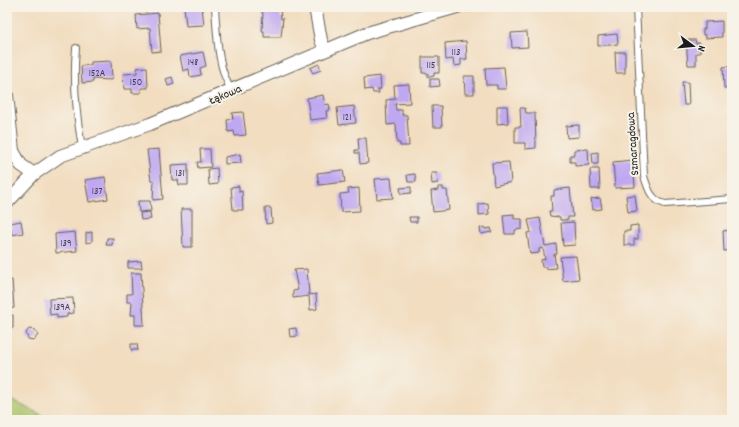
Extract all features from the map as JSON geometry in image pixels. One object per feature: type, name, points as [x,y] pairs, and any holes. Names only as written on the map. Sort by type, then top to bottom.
[{"type":"street","points":[[315,7],[321,40],[325,50]]},
{"type":"street","name":"Łąkowa","points":[[7,202],[34,174],[60,156],[150,124],[232,91],[367,33],[457,7]]},
{"type":"street","points":[[7,95],[13,151],[21,165],[34,174]]},
{"type":"lane","points":[[214,7],[218,46],[226,83],[232,91]]},
{"type":"lane","name":"Szmaragdowa","points":[[636,7],[644,176],[649,192],[658,202],[665,204],[732,200]]},
{"type":"lane","points":[[76,48],[74,70],[76,104],[82,147]]},
{"type":"green space","points":[[7,398],[52,420],[7,420]]},
{"type":"building","points":[[184,7],[202,7],[204,25],[186,26]]},
{"type":"building","points":[[262,7],[280,7],[281,19],[283,18],[281,37],[264,37],[264,31],[262,31]]},
{"type":"building","points":[[158,13],[161,51],[152,52],[150,28],[137,29],[136,15]]},
{"type":"building","points":[[722,21],[722,37],[705,38],[705,35],[703,35],[703,29],[705,29],[705,22]]},
{"type":"building","points":[[527,32],[528,47],[512,48],[511,33]]},
{"type":"building","points":[[617,34],[618,44],[598,46],[598,36]]},
{"type":"building","points":[[686,40],[696,40],[695,43],[700,43],[700,53],[696,53],[696,65],[688,65]]},
{"type":"building","points":[[466,41],[467,59],[461,59],[461,65],[454,66],[453,59],[446,60],[445,43]]},
{"type":"building","points":[[203,52],[206,66],[200,68],[201,75],[190,77],[189,69],[183,71],[180,56]]},
{"type":"building","points":[[615,52],[625,52],[625,73],[616,73]]},
{"type":"building","points":[[422,57],[439,57],[439,73],[434,73],[434,76],[428,77],[428,73],[422,73]]},
{"type":"building","points":[[111,61],[112,80],[93,79],[93,82],[82,83],[81,66],[91,65],[91,62]]},
{"type":"building","points":[[319,64],[321,70],[313,73],[310,68]]},
{"type":"building","points":[[732,66],[732,88],[724,88],[723,67]]},
{"type":"building","points":[[147,67],[148,88],[141,88],[141,93],[132,93],[132,89],[124,89],[123,74],[137,73],[137,68]]},
{"type":"building","points":[[504,67],[506,89],[497,89],[497,85],[486,85],[485,68]]},
{"type":"building","points":[[380,76],[381,89],[378,89],[379,93],[373,93],[372,89],[365,90],[364,78]]},
{"type":"building","points":[[464,76],[474,76],[474,94],[465,94]]},
{"type":"building","points":[[172,77],[174,84],[168,86],[166,79]]},
{"type":"building","points":[[430,79],[439,79],[440,86],[430,87]]},
{"type":"building","points":[[682,82],[688,82],[689,105],[684,105]]},
{"type":"building","points":[[409,84],[410,103],[395,104],[396,110],[402,110],[402,115],[407,115],[409,146],[400,146],[400,143],[397,143],[396,124],[387,125],[386,100],[395,99],[394,85]]},
{"type":"building","points":[[323,95],[325,105],[329,104],[330,110],[326,111],[327,118],[310,120],[307,98]]},
{"type":"building","points":[[354,106],[356,123],[339,125],[337,108]]},
{"type":"building","points":[[432,106],[441,106],[442,127],[433,127]]},
{"type":"building","points":[[497,106],[507,106],[508,123],[497,124]]},
{"type":"building","points":[[520,108],[525,108],[526,113],[535,113],[536,148],[525,149],[525,143],[515,143],[515,127],[521,127]]},
{"type":"building","points":[[243,112],[246,135],[235,136],[234,131],[228,132],[227,120],[233,119],[232,113]]},
{"type":"building","points":[[579,125],[579,137],[567,138],[566,126]]},
{"type":"building","points":[[358,138],[366,138],[368,163],[360,164],[359,153],[355,153],[355,150],[359,150]]},
{"type":"building","points":[[159,149],[163,199],[153,200],[154,181],[151,181],[147,150]]},
{"type":"building","points":[[200,149],[210,149],[211,167],[198,168],[197,162],[201,162]]},
{"type":"building","points":[[588,149],[589,165],[575,166],[575,162],[570,162],[570,155],[574,155],[574,150]]},
{"type":"building","points":[[598,152],[598,164],[593,164],[592,153]]},
{"type":"building","points":[[240,154],[241,163],[225,164],[225,157]]},
{"type":"building","points":[[633,160],[635,187],[615,188],[613,162]]},
{"type":"building","points":[[509,162],[511,182],[494,186],[492,163]]},
{"type":"building","points":[[188,164],[188,185],[179,185],[178,180],[172,180],[171,165]]},
{"type":"building","points":[[217,168],[218,184],[209,185],[208,169]]},
{"type":"building","points":[[590,169],[599,169],[600,189],[591,189]]},
{"type":"building","points":[[343,170],[345,182],[319,185],[317,173]]},
{"type":"building","points":[[431,173],[437,173],[438,183],[432,184]]},
{"type":"building","points":[[415,174],[416,182],[408,182],[407,175]]},
{"type":"building","points":[[105,177],[108,199],[89,202],[85,180]]},
{"type":"building","points":[[391,178],[393,198],[377,199],[375,179]]},
{"type":"building","points":[[239,186],[239,192],[242,191],[243,210],[233,210],[231,187]]},
{"type":"building","points":[[411,187],[411,193],[401,194],[400,188]]},
{"type":"building","points":[[438,187],[443,187],[443,190],[447,190],[449,210],[433,212],[431,191],[438,190]]},
{"type":"building","points":[[359,188],[360,211],[341,212],[340,194],[349,193],[348,189]]},
{"type":"building","points":[[570,188],[573,217],[568,217],[568,220],[560,220],[560,217],[550,216],[549,211],[552,211],[551,196],[554,196],[554,190]]},
{"type":"building","points":[[635,195],[637,211],[628,212],[626,196]]},
{"type":"building","points":[[600,198],[602,209],[593,210],[591,199]]},
{"type":"building","points":[[138,201],[150,201],[151,211],[139,212]]},
{"type":"building","points":[[488,203],[489,214],[479,215],[479,204]]},
{"type":"building","points":[[265,208],[271,208],[272,223],[266,224]]},
{"type":"building","points":[[181,209],[192,209],[192,247],[183,247]]},
{"type":"building","points":[[150,212],[151,219],[141,220],[140,213]]},
{"type":"building","points":[[514,214],[514,219],[522,219],[522,229],[515,230],[515,234],[505,234],[503,215]]},
{"type":"building","points":[[409,217],[417,217],[417,222],[410,222]]},
{"type":"building","points":[[540,218],[545,246],[556,244],[557,254],[554,254],[556,268],[546,269],[546,267],[542,267],[541,260],[545,259],[543,248],[539,249],[539,253],[530,254],[527,233],[531,232],[528,220]]},
{"type":"building","points":[[21,221],[23,233],[12,235],[10,223]]},
{"type":"building","points":[[574,222],[575,245],[563,246],[561,223]]},
{"type":"building","points":[[638,225],[638,239],[634,239],[634,245],[624,245],[624,231],[630,231],[630,226]]},
{"type":"building","points":[[484,227],[485,229],[491,228],[492,232],[481,234],[480,228]]},
{"type":"building","points":[[732,230],[732,250],[724,251],[723,231]]},
{"type":"building","points":[[75,232],[77,251],[56,253],[55,234]]},
{"type":"building","points":[[92,232],[92,242],[86,243],[86,233]]},
{"type":"building","points":[[107,238],[113,238],[112,245],[106,245]]},
{"type":"building","points":[[576,256],[579,279],[563,281],[560,257]]},
{"type":"building","points":[[141,261],[142,268],[128,268],[128,262]]},
{"type":"building","points":[[307,269],[309,295],[316,294],[317,309],[310,310],[309,296],[293,298],[293,291],[298,290],[294,270]]},
{"type":"building","points":[[131,273],[141,273],[144,325],[135,325],[135,315],[131,315],[132,302],[127,302],[127,294],[132,294]]},
{"type":"building","points":[[7,280],[12,280],[14,308],[7,309]]},
{"type":"building","points":[[73,298],[74,313],[67,314],[67,317],[57,318],[57,314],[50,315],[49,299]]},
{"type":"building","points":[[8,315],[13,315],[13,328],[7,328]]},
{"type":"building","points":[[296,328],[297,336],[290,337],[289,329]]},
{"type":"building","points":[[29,329],[35,330],[38,335],[34,340],[28,339],[26,333]]},
{"type":"building","points":[[131,344],[137,344],[138,350],[131,350]]}]
